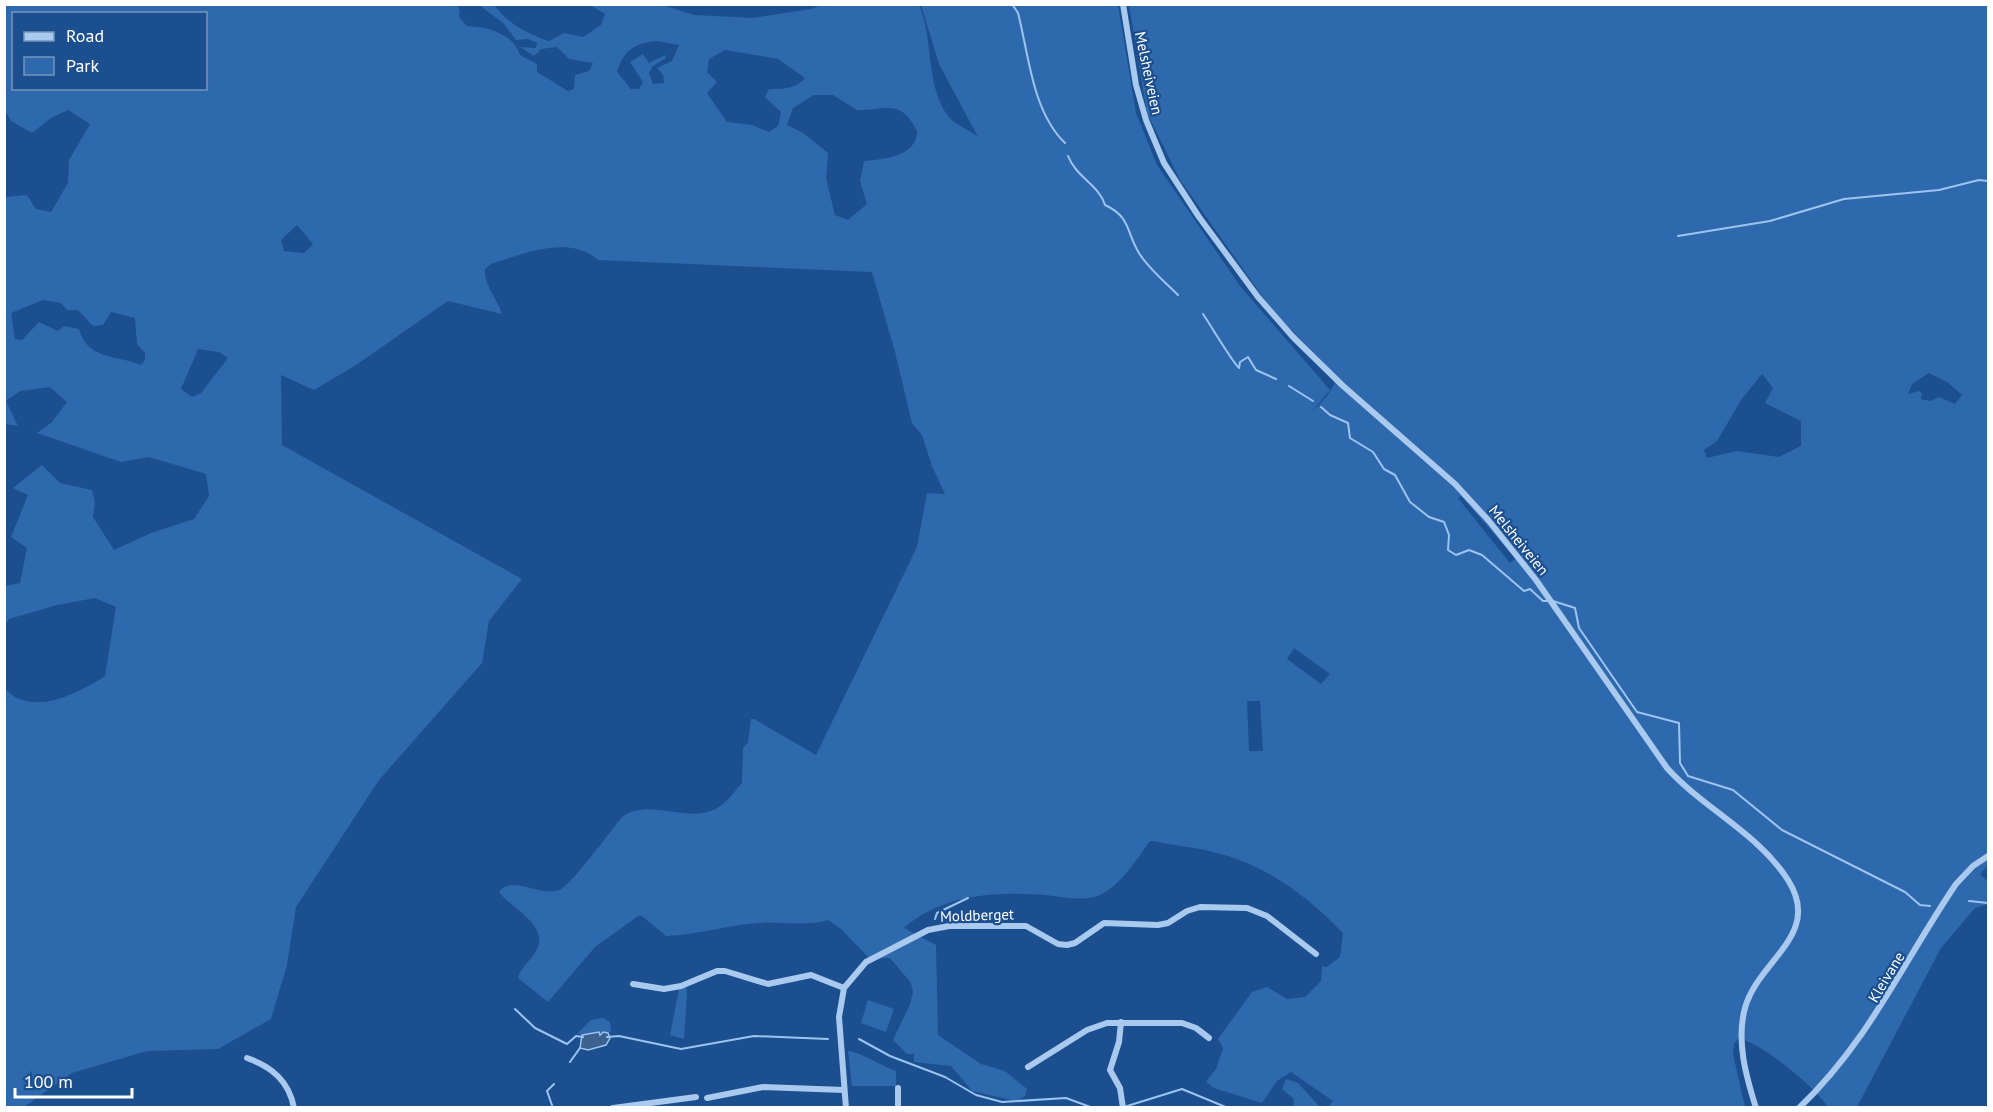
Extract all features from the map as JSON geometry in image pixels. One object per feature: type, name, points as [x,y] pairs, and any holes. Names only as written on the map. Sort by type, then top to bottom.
[{"type":"street","name":"Melsheiveien","points":[[1123,4],[1136,85],[1146,120],[1164,163],[1194,209],[1258,297],[1293,337],[1342,386],[1465,495],[1520,559],[1549,598],[1667,768],[1684,785],[1725,815],[1784,874],[1793,890],[1799,914],[1795,933],[1757,980],[1743,1019],[1743,1054],[1756,1107]]},
{"type":"street","name":"Kleivane","points":[[1799,1107],[1838,1068],[1865,1032],[1956,884],[1973,866],[1989,856]]},
{"type":"street","name":"Moldberget","points":[[846,1107],[838,1009],[844,988],[866,962],[938,927],[1026,926],[1058,944],[1067,945],[1075,943],[1104,923],[1163,924],[1187,911],[1204,906],[1256,910],[1316,954]]},
{"type":"street","points":[[633,984],[664,989],[681,986],[717,971],[725,971],[768,984],[811,975],[844,988]]},
{"type":"street","points":[[1028,1067],[1087,1030],[1121,1022],[1182,1023],[1196,1028],[1209,1038]]},
{"type":"street","points":[[1121,1022],[1119,1042],[1110,1070],[1120,1088],[1123,1107]]},
{"type":"street","points":[[247,1058],[271,1069],[281,1078],[294,1107]]},
{"type":"street","points":[[707,1098],[763,1087],[844,1090]]},
{"type":"street","points":[[898,1088],[898,1107]]},
{"type":"street","points":[[613,1107],[696,1097]]},
{"type":"green space","points":[[4,5],[457,5],[460,10],[459,17],[467,26],[491,30],[505,36],[517,47],[520,55],[537,64],[537,72],[568,91],[574,89],[575,75],[589,71],[593,63],[569,59],[557,47],[541,49],[534,56],[520,47],[536,48],[537,43],[528,39],[516,40],[503,23],[479,5],[494,5],[518,27],[549,41],[564,33],[583,37],[601,25],[605,14],[590,5],[662,5],[694,15],[752,18],[811,9],[821,5],[919,5],[924,18],[933,76],[941,104],[951,119],[978,137],[939,64],[921,5],[1118,5],[1136,113],[1157,165],[1240,286],[1330,390],[1308,416],[1327,396],[1338,378],[1272,310],[1180,180],[1147,113],[1129,5],[1988,5],[1988,865],[1980,874],[1988,882],[1988,904],[1975,908],[1941,948],[1857,1107],[1828,1107],[1788,1067],[1761,1048],[1739,1038],[1734,1044],[1733,1054],[1745,1107],[1328,1107],[1333,1101],[1291,1072],[1277,1081],[1262,1103],[1214,1088],[1206,1082],[1216,1069],[1223,1048],[1218,1039],[1252,992],[1267,987],[1287,999],[1305,997],[1321,981],[1322,966],[1327,967],[1340,957],[1343,933],[1301,895],[1270,874],[1236,859],[1209,851],[1154,841],[1150,841],[1115,885],[1100,895],[1080,899],[1027,894],[971,897],[935,908],[904,928],[936,945],[938,1035],[981,1064],[1005,1071],[1027,1089],[1025,1096],[1016,1101],[972,1091],[951,1066],[914,1062],[914,1051],[913,1054],[907,1054],[893,1040],[910,1004],[913,992],[911,983],[890,958],[870,959],[841,929],[828,920],[811,923],[746,924],[666,936],[642,916],[638,916],[595,947],[548,1002],[518,978],[538,947],[537,931],[532,923],[499,892],[511,885],[543,891],[559,890],[581,869],[622,817],[633,811],[645,809],[695,814],[719,807],[742,783],[743,748],[748,742],[751,719],[816,755],[917,547],[927,493],[945,494],[932,466],[922,435],[912,423],[872,272],[598,260],[587,252],[560,247],[517,255],[491,264],[485,269],[489,286],[502,314],[448,301],[356,365],[314,390],[281,375],[282,445],[522,579],[489,621],[482,663],[379,780],[296,907],[287,965],[271,1019],[218,1049],[147,1051],[72,1073],[24,1107],[5,1107],[5,689],[29,702],[42,702],[69,695],[105,676],[116,607],[95,598],[57,605],[9,619],[5,625],[5,586],[20,583],[27,548],[11,537],[28,495],[13,488],[42,465],[60,483],[92,490],[95,502],[93,517],[114,550],[151,533],[194,519],[209,496],[206,474],[149,457],[121,462],[37,433],[52,422],[67,402],[50,387],[20,391],[6,401],[18,426],[5,424],[5,197],[27,195],[36,209],[51,212],[68,183],[69,160],[90,124],[68,110],[51,118],[32,133],[11,121],[4,108]],"holes":[[[657,41],[679,45],[672,61],[657,68],[663,75],[664,83],[653,84],[649,73],[653,66],[666,58],[665,55],[649,63],[643,54],[630,62],[643,82],[639,89],[631,89],[617,72],[626,53],[642,44]],[[725,50],[778,59],[805,78],[793,86],[769,89],[765,97],[781,112],[778,126],[769,132],[752,125],[727,122],[707,93],[717,82],[707,72],[709,59]],[[814,95],[833,95],[857,110],[891,108],[898,110],[911,120],[917,131],[916,140],[898,155],[864,161],[860,181],[867,204],[848,220],[835,215],[826,178],[828,153],[803,133],[787,125],[793,108]],[[297,225],[313,244],[304,253],[284,251],[281,240]],[[43,300],[61,303],[67,310],[78,310],[93,326],[103,325],[111,312],[135,318],[137,344],[145,353],[145,360],[141,365],[104,355],[89,346],[79,329],[64,326],[58,331],[39,322],[22,340],[15,339],[11,313]],[[198,349],[219,352],[228,358],[201,393],[192,397],[181,389]],[[1929,373],[1947,382],[1962,395],[1955,404],[1939,397],[1930,401],[1921,399],[1922,393],[1919,391],[1908,394],[1912,384]],[[1762,374],[1773,388],[1765,403],[1801,421],[1801,446],[1779,457],[1737,451],[1707,458],[1704,450],[1717,441],[1741,400]],[[1461,496],[1515,559],[1510,563],[1458,498]],[[1294,648],[1330,674],[1321,684],[1287,659]],[[1247,701],[1260,701],[1263,751],[1249,751]]]},
{"type":"green space","points":[[686,987],[684,1039],[670,1035],[679,989]]},
{"type":"green space","points":[[868,1000],[894,1009],[886,1032],[861,1023]]},
{"type":"green space","points":[[603,1018],[610,1022],[611,1032],[577,1034],[591,1020]]},
{"type":"green space","points":[[848,1051],[896,1071],[896,1086],[852,1086]]},
{"type":"green space","points":[[1286,1079],[1298,1083],[1320,1107],[1293,1107],[1294,1099],[1282,1089]]},
{"type":"shaded area","points":[[599,1032],[600,1035],[603,1032],[608,1033],[610,1038],[606,1045],[588,1050],[580,1048],[582,1035]]},
{"type":"waterway","points":[[1012,4],[1018,13],[1033,82],[1045,115],[1065,143]]},
{"type":"waterway","points":[[1068,156],[1076,170],[1098,192],[1105,205],[1124,220],[1139,253],[1147,264],[1178,295]]},
{"type":"waterway","points":[[1678,236],[1770,221],[1844,199],[1939,190],[1979,180],[1988,181]]},
{"type":"waterway","points":[[1203,314],[1239,368],[1240,362],[1248,357],[1256,370],[1276,379]]},
{"type":"waterway","points":[[1289,386],[1313,401]]},
{"type":"waterway","points":[[1321,407],[1330,415],[1348,423],[1350,438],[1373,452],[1384,469],[1395,475],[1410,502],[1429,517],[1444,522],[1449,535],[1448,550],[1456,555],[1469,550],[1482,555],[1524,591],[1530,589],[1543,601],[1547,601]]},
{"type":"waterway","points":[[1553,601],[1575,608],[1579,628],[1637,712],[1679,723],[1680,763],[1688,776],[1733,790],[1782,830],[1905,892],[1920,905],[1930,906]]},
{"type":"waterway","points":[[935,919],[937,913],[968,898]]},
{"type":"waterway","points":[[1969,901],[1988,903]]},
{"type":"waterway","points":[[515,1009],[535,1028],[567,1044],[576,1036],[583,1037]]},
{"type":"waterway","points":[[607,1037],[619,1036],[681,1049],[754,1036],[828,1039]]},
{"type":"waterway","points":[[859,1039],[890,1056],[945,1077],[976,1095],[1002,1102],[1066,1098],[1093,1108]]},
{"type":"waterway","points":[[570,1062],[580,1048]]},
{"type":"waterway","points":[[553,1108],[547,1091],[554,1084]]},
{"type":"waterway","points":[[1124,1107],[1182,1089],[1228,1108]]}]
